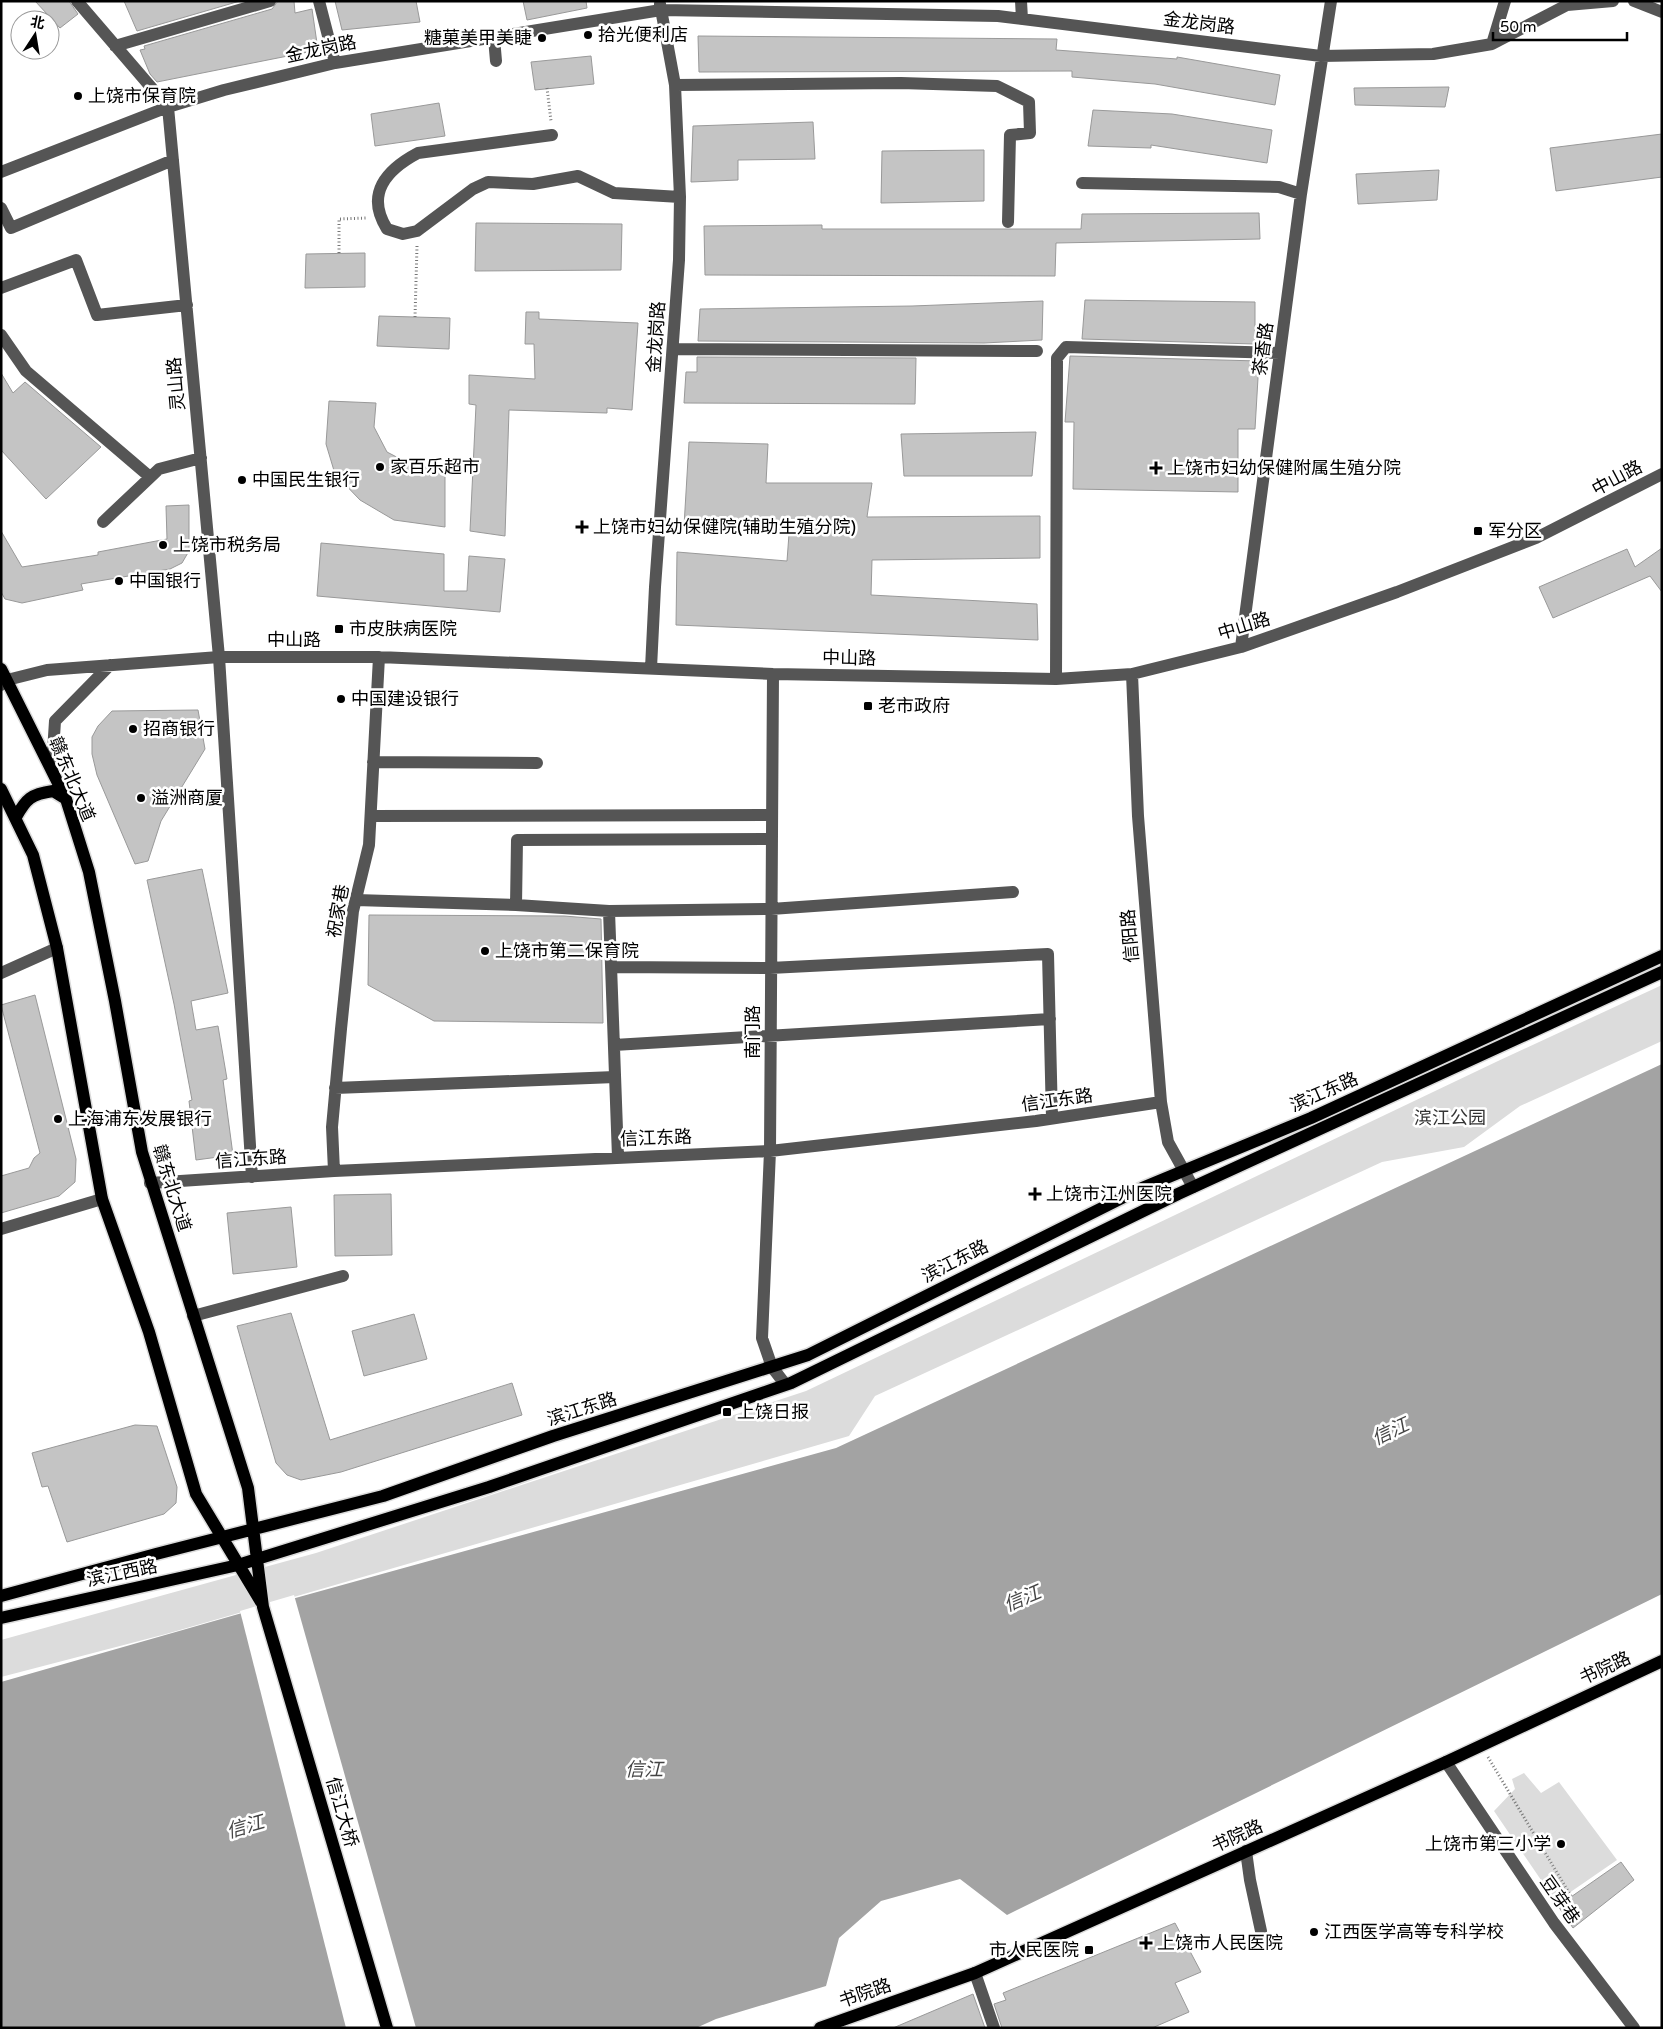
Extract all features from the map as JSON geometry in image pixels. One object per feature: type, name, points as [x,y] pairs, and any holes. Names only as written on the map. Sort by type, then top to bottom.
[{"type":"main road","name":"赣东北大道","points":[[3,678],[52,768],[66,800],[89,872],[115,1001],[142,1152],[150,1183],[248,1488],[253,1529],[248,1562],[263,1606]]},
{"type":"main road","points":[[1,789],[33,855],[57,948],[102,1199],[150,1332],[196,1494],[222,1537],[248,1562],[263,1606]]},
{"type":"main road","points":[[16,817],[24,802],[38,793],[52,791],[66,800]]},
{"type":"main road","name":"滨江东路","points":[[240,1532],[383,1496],[553,1436],[808,1355],[1012,1251],[1142,1188],[1311,1118],[1662,956]]},
{"type":"main road","name":"滨江东路","points":[[248,1562],[489,1487],[785,1384],[1193,1187],[1662,972]]},
{"type":"main road","name":"滨江西路","points":[[1,1596],[240,1532]]},
{"type":"main road","name":"滨江西路","points":[[1,1618],[248,1562]]},
{"type":"main road","name":"信江大桥","points":[[263,1606],[387,2028]]},
{"type":"main road","name":"书院路","points":[[820,2028],[975,1973],[1446,1762],[1662,1661]]},
{"type":"street","points":[[77,1],[168,107]]},
{"type":"street","points":[[115,46],[270,1]]},
{"type":"street","points":[[319,1],[335,62]]},
{"type":"street","points":[[1021,1],[1022,19]]},
{"type":"street","name":"茶香路","points":[[1241,647],[1301,194],[1330,1]]},
{"type":"street","points":[[1492,44],[1505,1]]},
{"type":"street","name":"金龙岗路","points":[[1,172],[168,107],[224,90],[335,62],[494,38],[661,6],[866,7],[1022,19],[1321,56],[1433,54],[1492,44],[1567,5],[1613,1]]},
{"type":"street","points":[[1634,1],[1662,12]]},
{"type":"street","name":"金龙岗路","points":[[651,668],[680,260],[680,197],[675,85],[661,6]]},
{"type":"street","points":[[494,38],[496,61]]},
{"type":"street","points":[[675,85],[901,83],[997,86],[1029,102],[1030,133],[1010,135],[1008,222]]},
{"type":"street","name":"灵山路","points":[[168,107],[219,657],[252,1177]]},
{"type":"street","points":[[552,134],[418,153],[396,167],[380,187],[377,203],[380,218],[387,230],[403,234],[417,231],[473,189],[488,182],[533,184],[578,176],[614,193],[680,197]]},
{"type":"street","points":[[1,208],[6,230],[173,160]]},
{"type":"street","points":[[1082,183],[1279,187],[1301,194]]},
{"type":"street","points":[[1,288],[76,260],[97,315],[187,305]]},
{"type":"street","points":[[1,335],[26,370],[150,477]]},
{"type":"street","points":[[1056,679],[1057,358],[1066,347],[1280,353]]},
{"type":"street","points":[[673,349],[1037,351]]},
{"type":"street","points":[[103,522],[159,469],[201,458]]},
{"type":"street","name":"中山路","points":[[3,678],[47,670],[219,657],[379,657],[773,674],[1056,679],[1132,674],[1241,647],[1396,592],[1536,538],[1662,474]]},
{"type":"street","name":"祝家巷","points":[[334,1171],[332,1127],[335,1088],[356,900],[369,845],[379,657]]},
{"type":"street","points":[[52,768],[55,721],[110,665]]},
{"type":"street","name":"南门路","points":[[773,674],[770,1151],[762,1338],[772,1367],[785,1384]]},
{"type":"street","name":"信阳路","points":[[1132,674],[1138,816],[1161,1102],[1168,1142],[1193,1187]]},
{"type":"street","points":[[373,762],[537,763]]},
{"type":"street","points":[[371,816],[771,816]]},
{"type":"street","points":[[516,905],[517,840],[771,840]]},
{"type":"street","points":[[356,900],[516,905],[608,911],[771,909],[1014,892]]},
{"type":"street","points":[[608,911],[611,967],[607,991],[614,1045],[618,1157]]},
{"type":"street","points":[[1,974],[57,948]]},
{"type":"street","points":[[611,967],[770,968],[1048,954],[1052,1118]]},
{"type":"street","points":[[614,1045],[770,1034],[1050,1019]]},
{"type":"street","points":[[335,1088],[615,1077]]},
{"type":"street","name":"信江东路","points":[[150,1183],[334,1171],[770,1151],[1052,1118],[1161,1102]]},
{"type":"street","points":[[1,1229],[102,1199]]},
{"type":"street","points":[[193,1316],[343,1276]]},
{"type":"street","name":"豆芽巷","points":[[1446,1762],[1554,1923],[1634,2028]]},
{"type":"street","points":[[1246,1851],[1261,1931]]},
{"type":"street","points":[[975,1973],[992,2023]]},
{"type":"path","points":[[547,88],[552,134]]},
{"type":"path","points":[[339,253],[339,219],[380,218]]},
{"type":"path","points":[[415,317],[417,231]]},
{"type":"path","points":[[1482,1745],[1509,1796],[1571,1896]]},
{"type":"green space","name":"滨江公园","points":[[1662,985],[1662,1041],[1520,1106],[1464,1147],[1382,1162],[875,1396],[849,1436],[166,1634],[1,1677],[1,1640],[316,1553],[806,1391],[1498,1061]]},
{"type":"green space","points":[[1524,1773],[1541,1793],[1559,1782],[1617,1860],[1556,1902],[1494,1811],[1515,1789],[1512,1779]]},
{"type":"water","name":"信江","points":[[1662,1064],[1662,1594],[1007,1915],[960,1879],[881,1901],[839,1938],[826,1986],[716,2019],[696,2028],[1,2028],[1,1682],[263,1607],[836,1448]]},
{"type":"pier","points":[[294,1595],[416,2028],[346,2028],[240,1611]]},
{"type":"building","points":[[35,1],[69,1],[78,14],[60,28],[60,10],[43,10]]},
{"type":"building","points":[[124,1],[240,1],[137,31]]},
{"type":"building","points":[[278,1],[294,1],[295,13],[312,9],[318,50],[157,82],[150,74],[140,50],[145,49],[144,46],[272,9]]},
{"type":"building","points":[[335,1],[416,1],[420,22],[342,30]]},
{"type":"building","points":[[523,1],[586,1],[587,8],[527,20]]},
{"type":"building","points":[[698,36],[1057,39],[1056,50],[1177,59],[1177,57],[1280,75],[1275,105],[1155,84],[1072,77],[1072,71],[699,72]]},
{"type":"building","points":[[591,56],[594,84],[535,90],[531,62]]},
{"type":"building","points":[[1449,87],[1445,107],[1355,105],[1354,88]]},
{"type":"building","points":[[439,103],[445,136],[375,146],[371,114]]},
{"type":"building","points":[[1093,110],[1172,114],[1272,130],[1267,163],[1151,145],[1151,148],[1088,146]]},
{"type":"building","points":[[813,122],[815,159],[738,160],[738,180],[691,182],[693,126]]},
{"type":"building","points":[[1662,134],[1662,177],[1556,191],[1550,148]]},
{"type":"building","points":[[984,150],[984,201],[881,203],[882,151]]},
{"type":"building","points":[[1439,170],[1437,200],[1358,204],[1356,174]]},
{"type":"building","points":[[1259,213],[1260,239],[1056,243],[1055,276],[705,275],[704,226],[822,225],[822,229],[1081,229],[1082,214]]},
{"type":"building","points":[[476,223],[622,224],[621,270],[475,271]]},
{"type":"building","points":[[365,253],[365,287],[305,288],[306,254]]},
{"type":"building","points":[[1085,300],[1255,302],[1255,344],[1082,339]]},
{"type":"building","points":[[1043,301],[1042,340],[984,343],[698,341],[700,309],[912,306]]},
{"type":"building","points":[[526,312],[539,312],[539,319],[638,323],[632,410],[607,408],[607,413],[509,410],[505,536],[470,531],[476,405],[469,404],[469,375],[535,379],[534,344],[525,344]]},
{"type":"building","points":[[379,316],[450,318],[449,349],[377,346]]},
{"type":"building","points":[[1070,356],[1259,361],[1255,429],[1238,429],[1238,492],[1073,489],[1074,422],[1065,422]]},
{"type":"building","points":[[697,357],[916,358],[915,404],[684,403],[686,372],[697,372]]},
{"type":"building","points":[[1,373],[13,393],[25,382],[101,447],[46,499],[1,450]]},
{"type":"building","name":"家百乐超市","points":[[329,401],[376,403],[374,427],[387,452],[410,464],[445,471],[445,527],[394,520],[360,500],[335,474],[326,444]]},
{"type":"building","points":[[1036,432],[1032,476],[904,476],[901,434]]},
{"type":"building","points":[[689,442],[768,444],[766,483],[872,483],[867,517],[1040,516],[1040,558],[872,560],[871,595],[1037,604],[1038,640],[676,625],[677,552],[787,561],[789,534],[684,526]]},
{"type":"building","points":[[189,505],[189,551],[182,563],[170,569],[81,584],[83,590],[22,603],[5,599],[1,592],[1,531],[22,567],[98,555],[98,552],[167,539],[166,506]]},
{"type":"building","points":[[321,543],[444,554],[444,591],[467,591],[469,556],[505,559],[500,612],[317,596]]},
{"type":"building","points":[[1662,548],[1662,592],[1650,576],[1553,618],[1539,587],[1627,549],[1635,567]]},
{"type":"building","name":"溢洲商厦","points":[[198,710],[205,749],[161,821],[148,861],[135,864],[97,775],[92,754],[92,737],[98,726],[112,711]]},
{"type":"building","points":[[202,869],[228,993],[191,1001],[196,1030],[218,1026],[227,1079],[223,1080],[233,1155],[196,1160],[189,1101],[192,1100],[174,1004],[147,880]]},
{"type":"building","name":"上饶市第二保育院","points":[[369,915],[564,916],[601,919],[603,1023],[434,1021],[368,985]]},
{"type":"building","points":[[35,995],[76,1159],[75,1182],[59,1196],[1,1213],[1,1176],[29,1168],[34,1158],[40,1153],[1,1005]]},
{"type":"building","points":[[391,1194],[392,1255],[335,1256],[334,1195]]},
{"type":"building","points":[[291,1207],[297,1267],[233,1274],[227,1213]]},
{"type":"building","points":[[291,1313],[330,1440],[512,1383],[522,1415],[341,1472],[301,1480],[287,1475],[276,1463],[237,1326]]},
{"type":"building","points":[[414,1314],[427,1359],[364,1376],[352,1331]]},
{"type":"building","points":[[135,1425],[157,1426],[177,1487],[176,1503],[164,1514],[67,1542],[48,1486],[42,1487],[32,1453]]},
{"type":"building","points":[[1621,1862],[1634,1880],[1573,1928],[1558,1906]]},
{"type":"building","points":[[1175,1923],[1201,1972],[1175,1983],[1189,2012],[1152,2028],[1002,2028],[994,2004],[1006,2000],[1003,1993]]},
{"type":"building","points":[[973,1994],[985,2028],[893,2028]]},
{"type":"place","name":"拾光便利店","points":[[588,35]]},
{"type":"place","name":"糖菓美甲美睫","points":[[542,38]]},
{"type":"place","name":"上饶市保育院","points":[[78,96]]},
{"type":"place","name":"家百乐超市","points":[[380,467]]},
{"type":"place","name":"上饶市妇幼保健附属生殖分院","points":[[1156,468]]},
{"type":"place","name":"中国民生银行","points":[[242,480]]},
{"type":"place","name":"上饶市妇幼保健院(辅助生殖分院)","points":[[582,527]]},
{"type":"place","name":"军分区","points":[[1478,531]]},
{"type":"place","name":"上饶市税务局","points":[[163,545]]},
{"type":"place","name":"中国银行","points":[[119,581]]},
{"type":"place","name":"市皮肤病医院","points":[[339,629]]},
{"type":"place","name":"中国建设银行","points":[[341,699]]},
{"type":"place","name":"老市政府","points":[[868,706]]},
{"type":"place","name":"招商银行","points":[[133,729]]},
{"type":"place","name":"溢洲商厦","points":[[141,798]]},
{"type":"place","name":"上饶市第二保育院","points":[[485,951]]},
{"type":"place","name":"上海浦东发展银行","points":[[58,1119]]},
{"type":"place","name":"上饶市江州医院","points":[[1035,1194]]},
{"type":"place","name":"上饶日报","points":[[727,1412]]},
{"type":"place","name":"上饶市第三小学","points":[[1561,1844]]},
{"type":"place","name":"江西医学高等专科学校","points":[[1314,1932]]},
{"type":"place","name":"上饶市人民医院","points":[[1146,1943]]},
{"type":"place","name":"市人民医院","points":[[1089,1950]]}]
